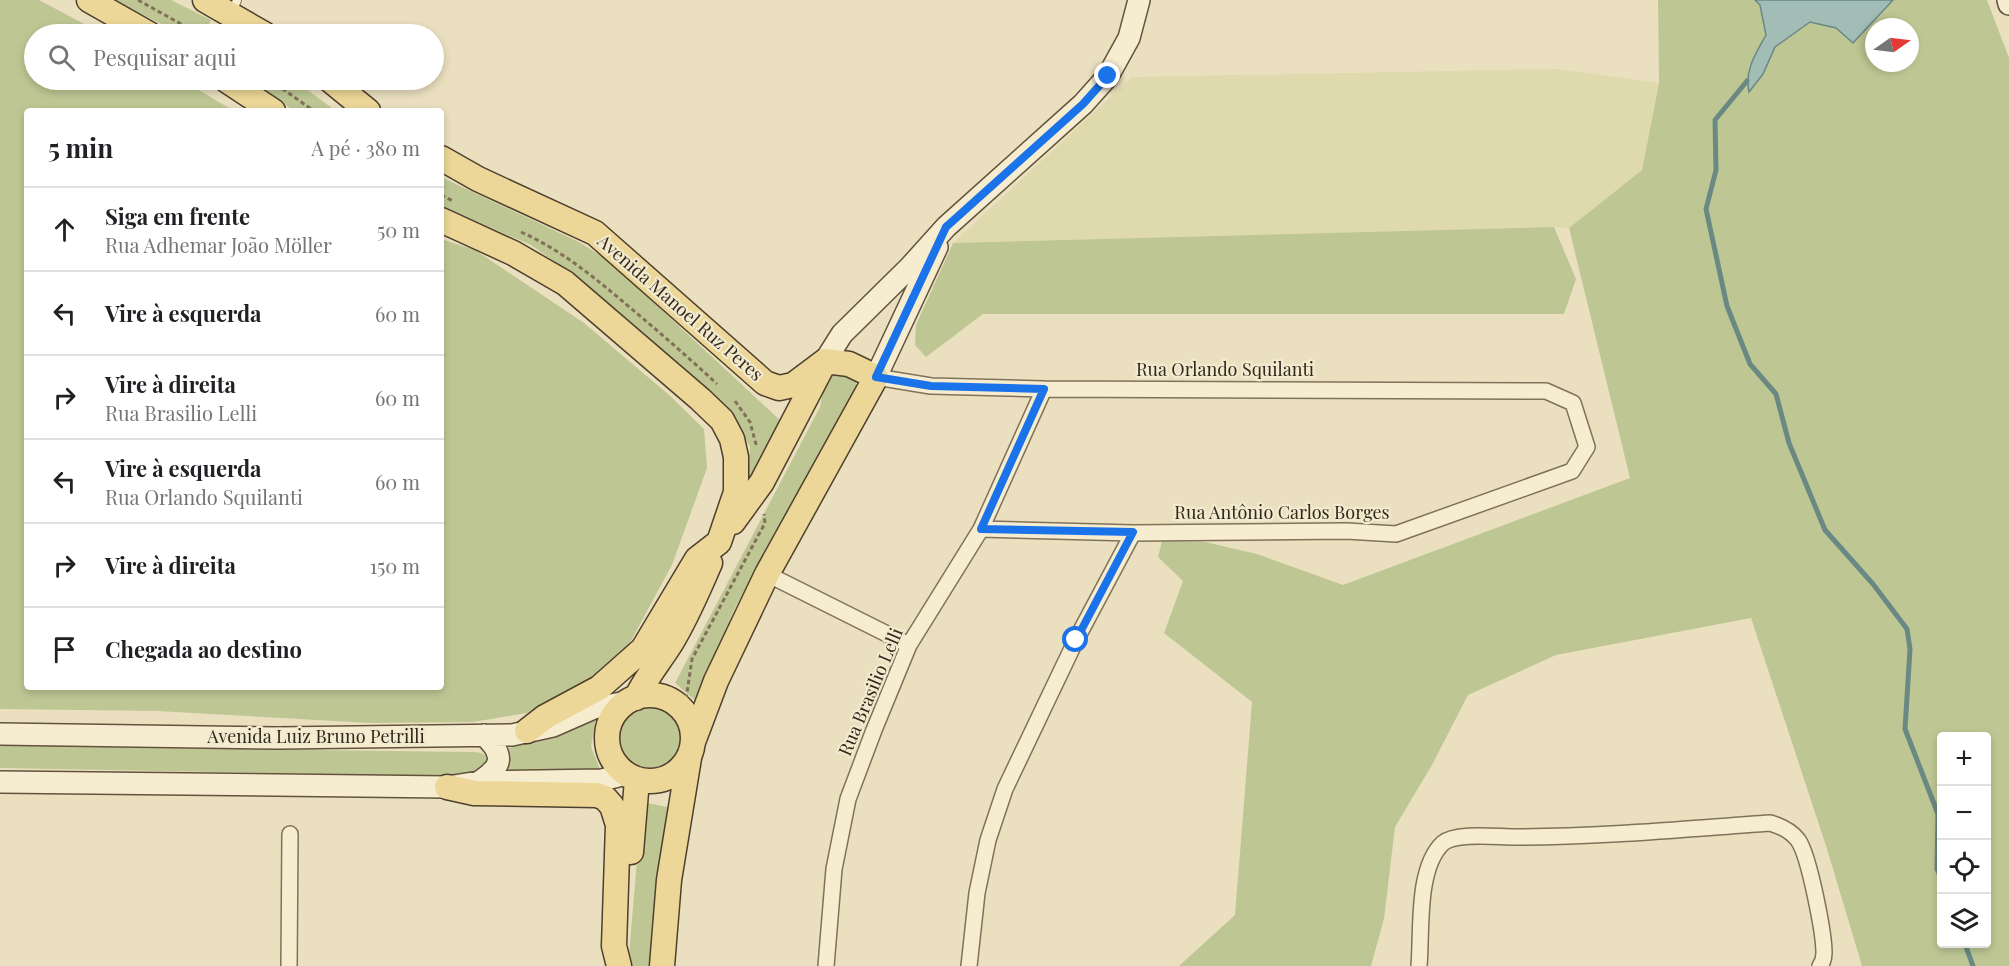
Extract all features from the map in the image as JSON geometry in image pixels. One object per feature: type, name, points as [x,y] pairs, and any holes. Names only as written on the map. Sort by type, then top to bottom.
[{"type":"main road","points":[[89,0],[131,24]]},
{"type":"main road","points":[[206,0],[246,24]]},
{"type":"main road","points":[[527,731],[545,717],[599,688],[643,649],[697,559],[719,542],[762,482],[825,361],[842,334],[910,267],[946,227],[1083,104],[1108,76],[1129,38],[1139,0]]},
{"type":"main road","points":[[241,90],[268,108]]},
{"type":"main road","points":[[342,90],[364,108]]},
{"type":"main road","name":"Avenida Manoel Ruz Peres","points":[[444,160],[478,179],[595,233],[765,383],[779,388],[793,385],[825,361]]},
{"type":"main road","points":[[444,221],[513,253],[565,283],[700,399],[722,420],[732,440],[737,474],[734,500],[691,607],[671,643],[632,700],[612,718],[607,738],[612,759],[632,777]]},
{"type":"main road","points":[[662,966],[669,880],[691,750],[716,681],[767,574],[876,377],[946,227]]},
{"type":"main road","points":[[825,361],[849,364],[876,377]]},
{"type":"main road","points":[[0,782],[447,787],[479,782],[602,780],[632,777],[656,781],[665,779],[675,774],[691,750],[689,721],[676,705],[657,696],[632,700]]},
{"type":"main road","name":"Avenida Luiz Bruno Petrilli","points":[[0,734],[279,738],[512,735],[553,726],[594,708],[632,700]]},
{"type":"main road","points":[[479,782],[494,772],[499,761],[494,745],[484,735]]},
{"type":"main road","points":[[620,966],[632,777]]},
{"type":"main road","points":[[447,787],[474,793],[597,795],[605,798],[612,806],[618,825],[614,946],[620,966]]},
{"type":"street","name":"Rua Orlando Squilanti","points":[[876,377],[931,386],[1044,389],[1546,391],[1573,403],[1587,447],[1572,471]]},
{"type":"street","name":"Rua Brasilio Lelli","points":[[826,966],[834,869],[849,799],[874,730],[909,645],[981,529],[1044,389]]},
{"type":"street","name":"Rua Antônio Carlos Borges","points":[[981,529],[1133,532],[1346,531],[1396,534],[1572,471]]},
{"type":"street","points":[[969,966],[977,893],[988,840],[1005,789],[1076,640],[1133,532]]},
{"type":"street","points":[[767,574],[909,645]]},
{"type":"street","points":[[1419,966],[1420,919],[1431,860],[1449,839],[1475,836],[1562,837],[1770,823],[1789,831],[1802,847],[1822,925],[1822,963]]},
{"type":"street","points":[[289,966],[290,834]]},
{"type":"path","points":[[138,0],[181,24]]},
{"type":"path","points":[[284,90],[310,108]]},
{"type":"shaded area","points":[[1558,69],[1659,83],[1642,170],[1569,228],[953,243],[1132,77]]},
{"type":"green space","points":[[0,0],[39,0],[84,24],[24,24],[24,90],[199,90],[229,108],[24,108],[24,690],[444,690],[444,240],[475,250],[584,323],[668,394],[704,429],[707,468],[672,565],[620,661],[574,693],[527,713],[473,722],[370,723],[157,711],[0,709]]},
{"type":"green space","points":[[114,0],[171,0],[211,20],[209,24],[161,24]]},
{"type":"green space","points":[[1658,0],[1755,0],[1760,5],[1766,35],[1753,58],[1763,74],[1775,47],[1810,22],[1836,28],[1865,23],[1865,72],[1919,72],[1919,18],[1877,18],[1893,0],[1987,0],[2009,58],[2009,966],[1862,966],[1827,849],[1751,618],[1556,655],[1468,695],[1432,765],[1395,827],[1384,919],[1371,966],[1179,966],[1235,915],[1252,702],[1164,633],[1183,581],[1158,557],[1162,541],[1205,542],[1257,554],[1343,585],[1630,478],[1569,228],[1642,170],[1659,83]]},
{"type":"green space","points":[[266,90],[308,90],[332,108],[290,108]]},
{"type":"green space","points":[[444,178],[579,242],[609,261],[782,422],[747,491],[750,447],[729,410],[569,272],[531,245],[444,207]]},
{"type":"green space","points":[[1554,227],[1576,279],[1564,314],[983,314],[926,357],[915,345],[916,325],[953,243]]},
{"type":"green space","points":[[833,371],[851,371],[856,381],[856,389],[735,608],[696,701],[675,683],[820,407],[823,390]]},
{"type":"green space","points":[[651,707],[663,710],[674,717],[681,728],[684,740],[681,752],[674,763],[663,770],[651,773],[639,770],[628,763],[621,752],[618,740],[621,728],[628,717],[639,710]]},
{"type":"green space","points":[[596,716],[591,747],[602,774],[499,777],[500,750],[549,736]]},
{"type":"green space","points":[[0,744],[475,752],[486,756],[492,766],[477,777],[0,768]]},
{"type":"green space","points":[[642,802],[672,808],[650,966],[628,966]]},
{"type":"water","points":[[1755,0],[1893,0],[1876,18],[1865,18],[1865,30],[1853,43],[1836,28],[1810,22],[1775,47],[1763,74],[1749,92],[1750,69],[1766,35],[1760,5]]},
{"type":"waterway","points":[[1747,81],[1715,120],[1716,170],[1706,209],[1727,306],[1750,364],[1776,394],[1789,443],[1825,530],[1873,584],[1907,629],[1910,649],[1905,729],[1938,814],[1938,840]]},
{"type":"waterway","points":[[1966,948],[1973,966]]},
{"type":"route","points":[[1076,640],[1133,532],[981,529],[1044,389],[931,386],[876,377],[946,227],[1083,104],[1108,76]]}]
